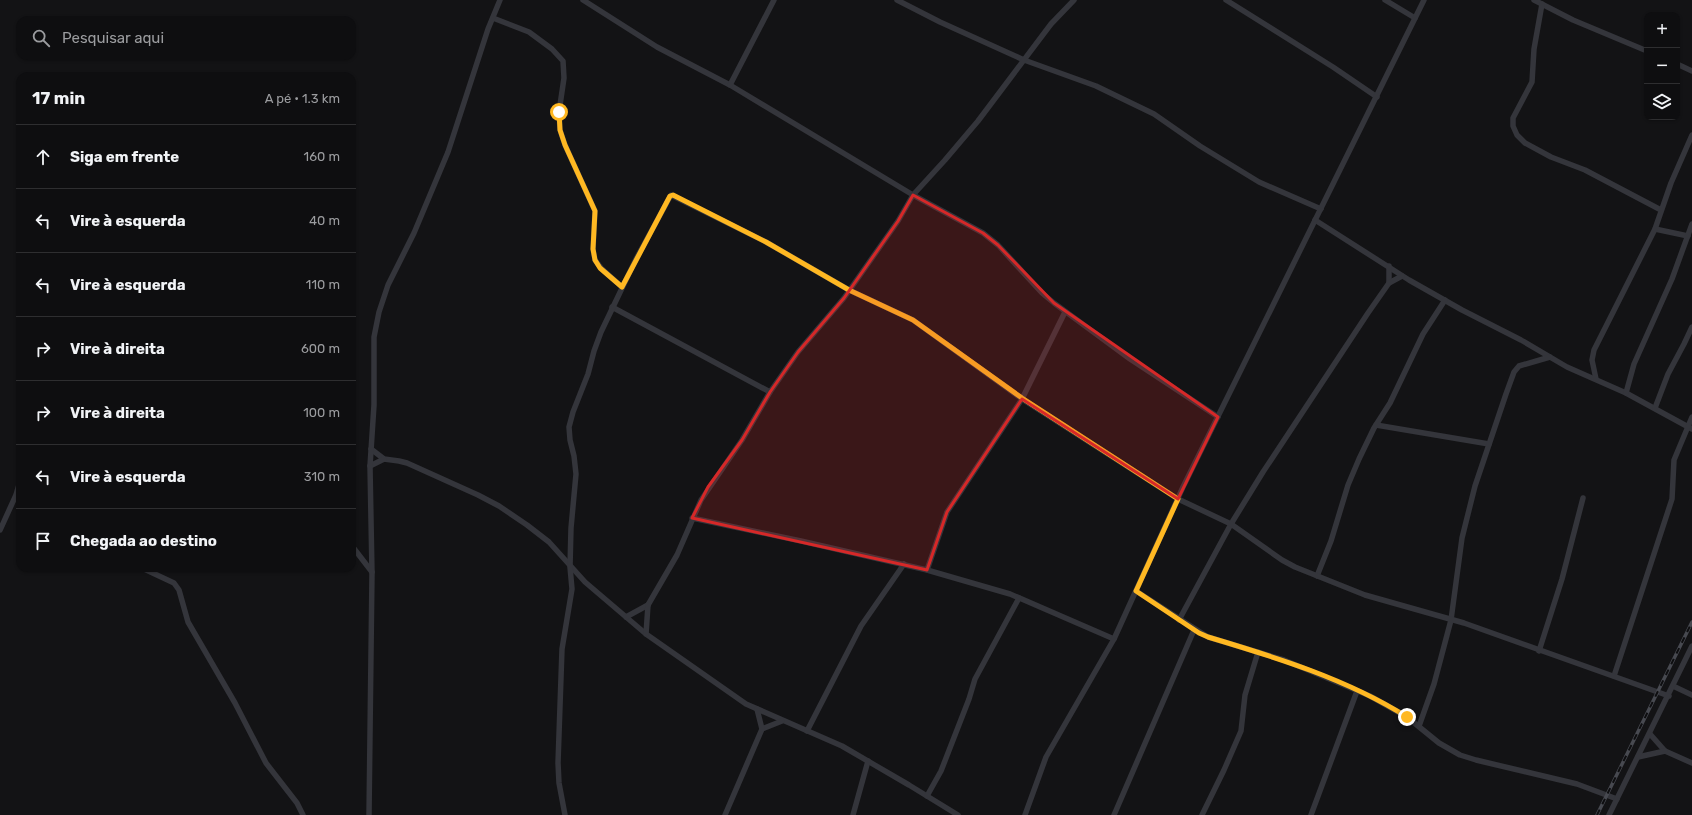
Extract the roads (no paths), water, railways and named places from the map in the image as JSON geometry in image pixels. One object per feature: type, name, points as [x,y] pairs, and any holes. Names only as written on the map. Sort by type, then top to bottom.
[{"type":"street","points":[[369,815],[372,573],[370,466],[374,337],[379,312],[388,285],[414,233],[448,152],[488,29],[500,0]]},
{"type":"street","points":[[583,0],[657,48],[730,85],[913,195],[983,233],[998,245],[1042,293],[1066,312],[1130,359],[1218,417]]},
{"type":"street","points":[[730,85],[774,0]]},
{"type":"street","points":[[897,0],[940,22],[1024,60],[1096,86],[1154,114],[1200,146],[1259,182],[1321,209]]},
{"type":"street","points":[[646,634],[648,605],[677,555],[692,518],[708,486],[742,440],[770,392],[798,352],[849,290],[898,221],[913,195],[978,122],[1052,24],[1074,0]]},
{"type":"street","points":[[1226,0],[1334,67],[1377,97]]},
{"type":"street","points":[[1385,0],[1415,18]]},
{"type":"street","points":[[1025,815],[1046,757],[1114,639],[1178,499],[1424,0]]},
{"type":"street","points":[[1534,0],[1574,20],[1644,50]]},
{"type":"street","points":[[1542,4],[1534,49],[1532,82],[1513,118],[1513,126],[1517,135],[1525,143],[1551,157],[1585,170],[1661,210]]},
{"type":"street","points":[[493,18],[529,32],[552,49],[563,62],[564,78],[559,112],[560,130],[565,145],[595,211],[593,249],[595,260],[600,268],[622,287]]},
{"type":"street","points":[[1680,65],[1692,71]]},
{"type":"street","points":[[1596,379],[1592,360],[1594,350],[1654,229],[1692,135]]},
{"type":"street","points":[[565,815],[559,783],[558,763],[562,649],[572,589],[570,567],[571,528],[576,474],[570,440],[570,427],[573,412],[588,374],[594,351],[612,307],[671,195],[766,242],[849,290],[913,320],[1022,398],[1178,499],[1231,524],[1282,560],[1365,595],[1451,620],[1669,696]]},
{"type":"street","points":[[1315,220],[1389,266],[1402,276],[1445,300],[1567,367],[1626,393],[1690,428]]},
{"type":"street","points":[[1626,393],[1634,364],[1672,279],[1692,224]]},
{"type":"street","points":[[1654,229],[1688,236]]},
{"type":"street","points":[[1389,266],[1389,283]]},
{"type":"street","points":[[1179,620],[1231,524],[1278,449],[1389,283],[1402,276]]},
{"type":"street","points":[[1317,576],[1331,541],[1351,478],[1376,425],[1390,404],[1423,334],[1445,300]]},
{"type":"street","points":[[612,307],[770,392]]},
{"type":"street","points":[[926,570],[947,512],[1022,398],[1066,312]]},
{"type":"street","points":[[1654,408],[1668,374],[1692,327]]},
{"type":"street","points":[[1419,726],[1434,684],[1451,620],[1462,538],[1475,486],[1489,444],[1516,368],[1550,357]]},
{"type":"street","points":[[1614,676],[1624,641],[1667,517],[1672,499],[1674,460],[1690,428],[1692,417]]},
{"type":"street","points":[[1376,425],[1489,444]]},
{"type":"street","points":[[371,449],[384,459],[407,463],[499,506],[549,542],[585,582],[646,634],[746,704],[842,746],[958,815]]},
{"type":"street","points":[[370,466],[384,459]]},
{"type":"street","points":[[0,530],[16,495]]},
{"type":"street","points":[[1539,651],[1562,579],[1583,498]]},
{"type":"street","points":[[692,518],[926,570],[1019,598],[1114,639]]},
{"type":"street","points":[[356,551],[372,573]]},
{"type":"street","points":[[807,731],[861,626],[904,564]]},
{"type":"street","points":[[151,572],[174,583],[180,590],[188,622],[235,703],[266,763],[293,798],[303,815]]},
{"type":"street","points":[[1136,591],[1194,630],[1208,637],[1284,660],[1357,691],[1397,711],[1419,726],[1439,743],[1460,754],[1482,762],[1577,784],[1617,799]]},
{"type":"street","points":[[927,796],[941,771],[967,705],[975,679],[1019,598]]},
{"type":"street","points":[[626,617],[648,605]]},
{"type":"street","points":[[1114,815],[1154,722],[1177,674],[1194,630]]},
{"type":"street","points":[[1609,815],[1669,696],[1692,646]]},
{"type":"street","points":[[1202,815],[1241,731],[1245,695],[1258,652]]},
{"type":"street","points":[[1673,686],[1692,695]]},
{"type":"street","points":[[1311,815],[1357,691]]},
{"type":"street","points":[[725,815],[762,730],[756,709]]},
{"type":"street","points":[[762,730],[782,721]]},
{"type":"street","points":[[1650,734],[1665,751],[1692,763]]},
{"type":"street","points":[[1638,757],[1665,751]]},
{"type":"street","points":[[853,815],[868,762]]},
{"type":"railway","points":[[1597,815],[1692,622]]}]
